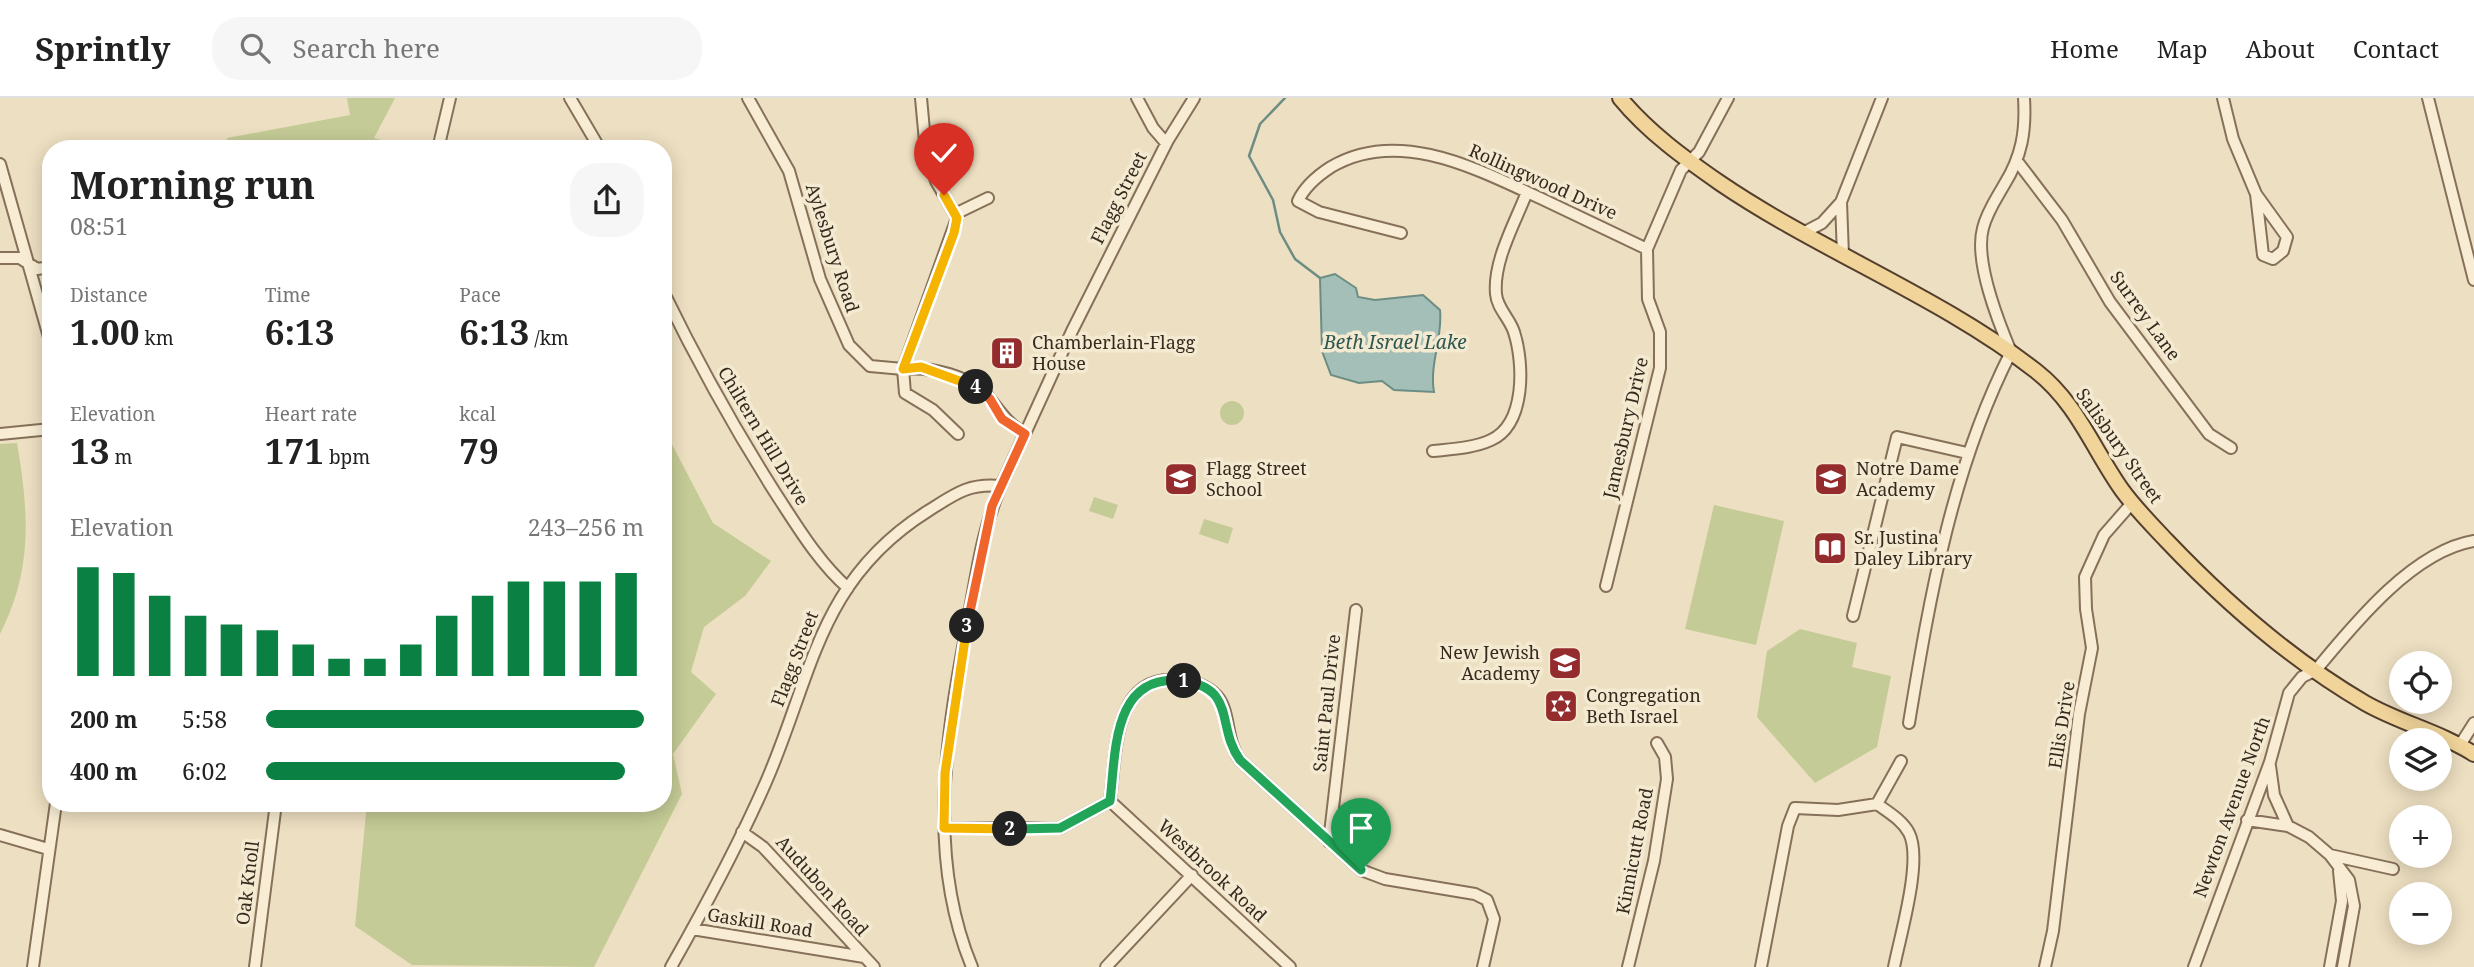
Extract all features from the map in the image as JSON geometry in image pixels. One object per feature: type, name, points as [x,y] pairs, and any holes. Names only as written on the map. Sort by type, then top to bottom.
[{"type":"main road","name":"Salisbury Street","points":[[1620,98],[1654,133],[1764,211],[2011,352],[2039,373],[2073,407],[2132,503],[2220,594],[2316,670],[2397,720],[2460,745],[2474,754]]},
{"type":"street","points":[[440,140],[450,98]]},
{"type":"street","points":[[570,98],[595,140]]},
{"type":"street","name":"Aylesbury Road","points":[[748,98],[789,171],[820,279],[849,345],[870,366],[903,369],[921,367],[971,384],[990,399],[1002,419],[1025,434]]},
{"type":"street","points":[[921,98],[926,152],[936,181],[955,214],[954,233],[903,369],[905,393],[933,410],[958,434]]},
{"type":"street","points":[[1137,98],[1153,128],[1166,143]]},
{"type":"street","name":"Flagg Street","points":[[671,967],[742,832],[782,746],[825,625],[879,546],[905,526],[973,485],[1001,486],[1072,331],[1166,143],[1194,98]]},
{"type":"street","name":"Jamesbury Drive","points":[[1606,586],[1660,368],[1660,332],[1648,299],[1647,249],[1681,170],[1699,152],[1728,98]]},
{"type":"street","points":[[1803,233],[1822,223],[1841,202],[1882,98]]},
{"type":"street","points":[[1909,723],[1924,634],[1954,495],[1966,453],[2011,352],[1998,321],[1980,239],[1989,212],[2017,161],[2026,129],[2024,98]]},
{"type":"street","points":[[2223,98],[2233,139],[2256,194],[2287,237],[2283,251],[2273,259],[2263,255],[2256,194]]},
{"type":"street","points":[[2428,98],[2474,279]]},
{"type":"street","name":"Rollingwood Drive","points":[[1401,233],[1319,212],[1298,201],[1309,184],[1332,167],[1360,155],[1380,151],[1403,151],[1449,160],[1527,192],[1647,249]]},
{"type":"street","name":"Surrey Lane","points":[[2017,161],[2062,220],[2110,302],[2209,434],[2231,448]]},
{"type":"street","points":[[0,164],[42,311]]},
{"type":"street","points":[[1433,452],[1489,442],[1502,433],[1513,412],[1520,385],[1520,356],[1511,324],[1496,297],[1496,280],[1527,192]]},
{"type":"street","points":[[955,214],[988,198]]},
{"type":"street","points":[[1841,202],[1843,255]]},
{"type":"street","points":[[0,258],[20,258],[37,269],[42,268]]},
{"type":"street","name":"Chiltern Hill Drive","points":[[672,310],[699,365],[741,438],[792,518],[830,569],[848,588]]},
{"type":"street","points":[[0,434],[42,430]]},
{"type":"street","points":[[1853,616],[1897,437],[1966,453]]},
{"type":"street","points":[[972,967],[952,913],[944,828],[945,773],[964,639],[985,533],[1001,486]]},
{"type":"street","name":"Ellis Drive","points":[[2045,967],[2053,931],[2079,714],[2092,648],[2085,577],[2100,542],[2132,503]]},
{"type":"street","name":"Newton Avenue North","points":[[2194,967],[2270,762],[2289,693],[2302,677],[2316,670],[2410,570],[2444,549],[2474,541]]},
{"type":"street","name":"Saint Paul Drive","points":[[1329,842],[1356,610]]},
{"type":"street","points":[[944,828],[1060,828],[1110,801],[1120,723],[1130,700],[1143,689],[1158,682],[1193,683],[1211,691],[1220,701],[1229,742],[1240,760],[1354,866],[1369,874],[1468,892],[1487,900],[1494,919],[1483,967]]},
{"type":"street","points":[[2460,745],[2474,723]]},
{"type":"street","name":"Kinnicutt Road","points":[[1628,967],[1654,861],[1667,779],[1665,758],[1657,743]]},
{"type":"street","points":[[1877,804],[1901,761]]},
{"type":"street","points":[[2270,762],[2274,795],[2288,826]]},
{"type":"street","name":"Westbrook Road","points":[[1110,801],[1290,967]]},
{"type":"street","points":[[1761,967],[1788,826],[1795,808],[1838,810],[1877,804],[1905,826],[1912,841],[1913,864],[1894,967]]},
{"type":"street","points":[[33,967],[54,812]]},
{"type":"street","name":"Oak Knoll","points":[[255,967],[275,812]]},
{"type":"street","points":[[2248,820],[2288,826],[2309,837],[2330,855],[2349,880],[2354,896],[2343,967]]},
{"type":"street","name":"Audubon Road","points":[[742,832],[763,847],[874,967]]},
{"type":"street","points":[[0,835],[48,849]]},
{"type":"street","points":[[2330,855],[2393,869]]},
{"type":"street","points":[[2330,967],[2342,901],[2339,869]]},
{"type":"street","points":[[1109,966],[1192,875]]},
{"type":"street","name":"Gaskill Road","points":[[692,929],[864,957]]},
{"type":"green space","points":[[347,98],[395,98],[374,138],[381,140],[227,140],[227,138],[350,115]]},
{"type":"green space","points":[[1232,401],[1243,408],[1244,413],[1237,424],[1232,425],[1221,418],[1220,413],[1227,402]]},
{"type":"green space","points":[[17,443],[26,517],[23,563],[11,610],[0,634],[0,444]]},
{"type":"green space","points":[[672,444],[713,523],[771,561],[745,596],[704,627],[691,672],[716,694],[673,754],[682,794],[594,967],[412,965],[355,926],[366,812],[672,812]]},
{"type":"green space","points":[[1094,497],[1118,505],[1113,519],[1089,511]]},
{"type":"green space","points":[[1714,505],[1784,521],[1756,645],[1685,629]]},
{"type":"green space","points":[[1204,519],[1233,528],[1228,544],[1199,534]]},
{"type":"green space","points":[[1800,629],[1857,643],[1852,667],[1891,676],[1877,747],[1815,783],[1757,717],[1767,651]]},
{"type":"water","name":"Beth Israel Lake","points":[[1335,274],[1356,288],[1358,297],[1375,300],[1423,295],[1440,310],[1440,330],[1433,372],[1434,392],[1394,390],[1382,381],[1359,383],[1331,375],[1322,351],[1320,278]]},
{"type":"waterway","points":[[1285,98],[1260,124],[1249,156],[1273,200],[1280,232],[1295,259],[1320,278]]},
{"type":"place","name":"Chamberlain-Flagg House","points":[[1007,353]]},
{"type":"place","name":"Flagg Street School","points":[[1181,479]]},
{"type":"place","name":"Notre Dame Academy","points":[[1831,479]]},
{"type":"place","name":"Sr. Justina Daley Library","points":[[1830,548]]},
{"type":"place","name":"New Jewish Academy","points":[[1565,663]]},
{"type":"place","name":"Congregation Beth Israel","points":[[1561,706]]},
{"type":"route","points":[[944,195],[957,218],[954,233],[903,369],[921,367],[971,384],[990,399],[1002,419],[1025,434],[992,506],[985,533],[964,639],[950,736],[945,773],[944,828],[1060,828],[1110,801],[1120,723],[1126,707],[1136,694],[1150,685],[1177,680],[1206,687],[1216,695],[1223,708],[1229,742],[1240,760],[1361,870]]}]
